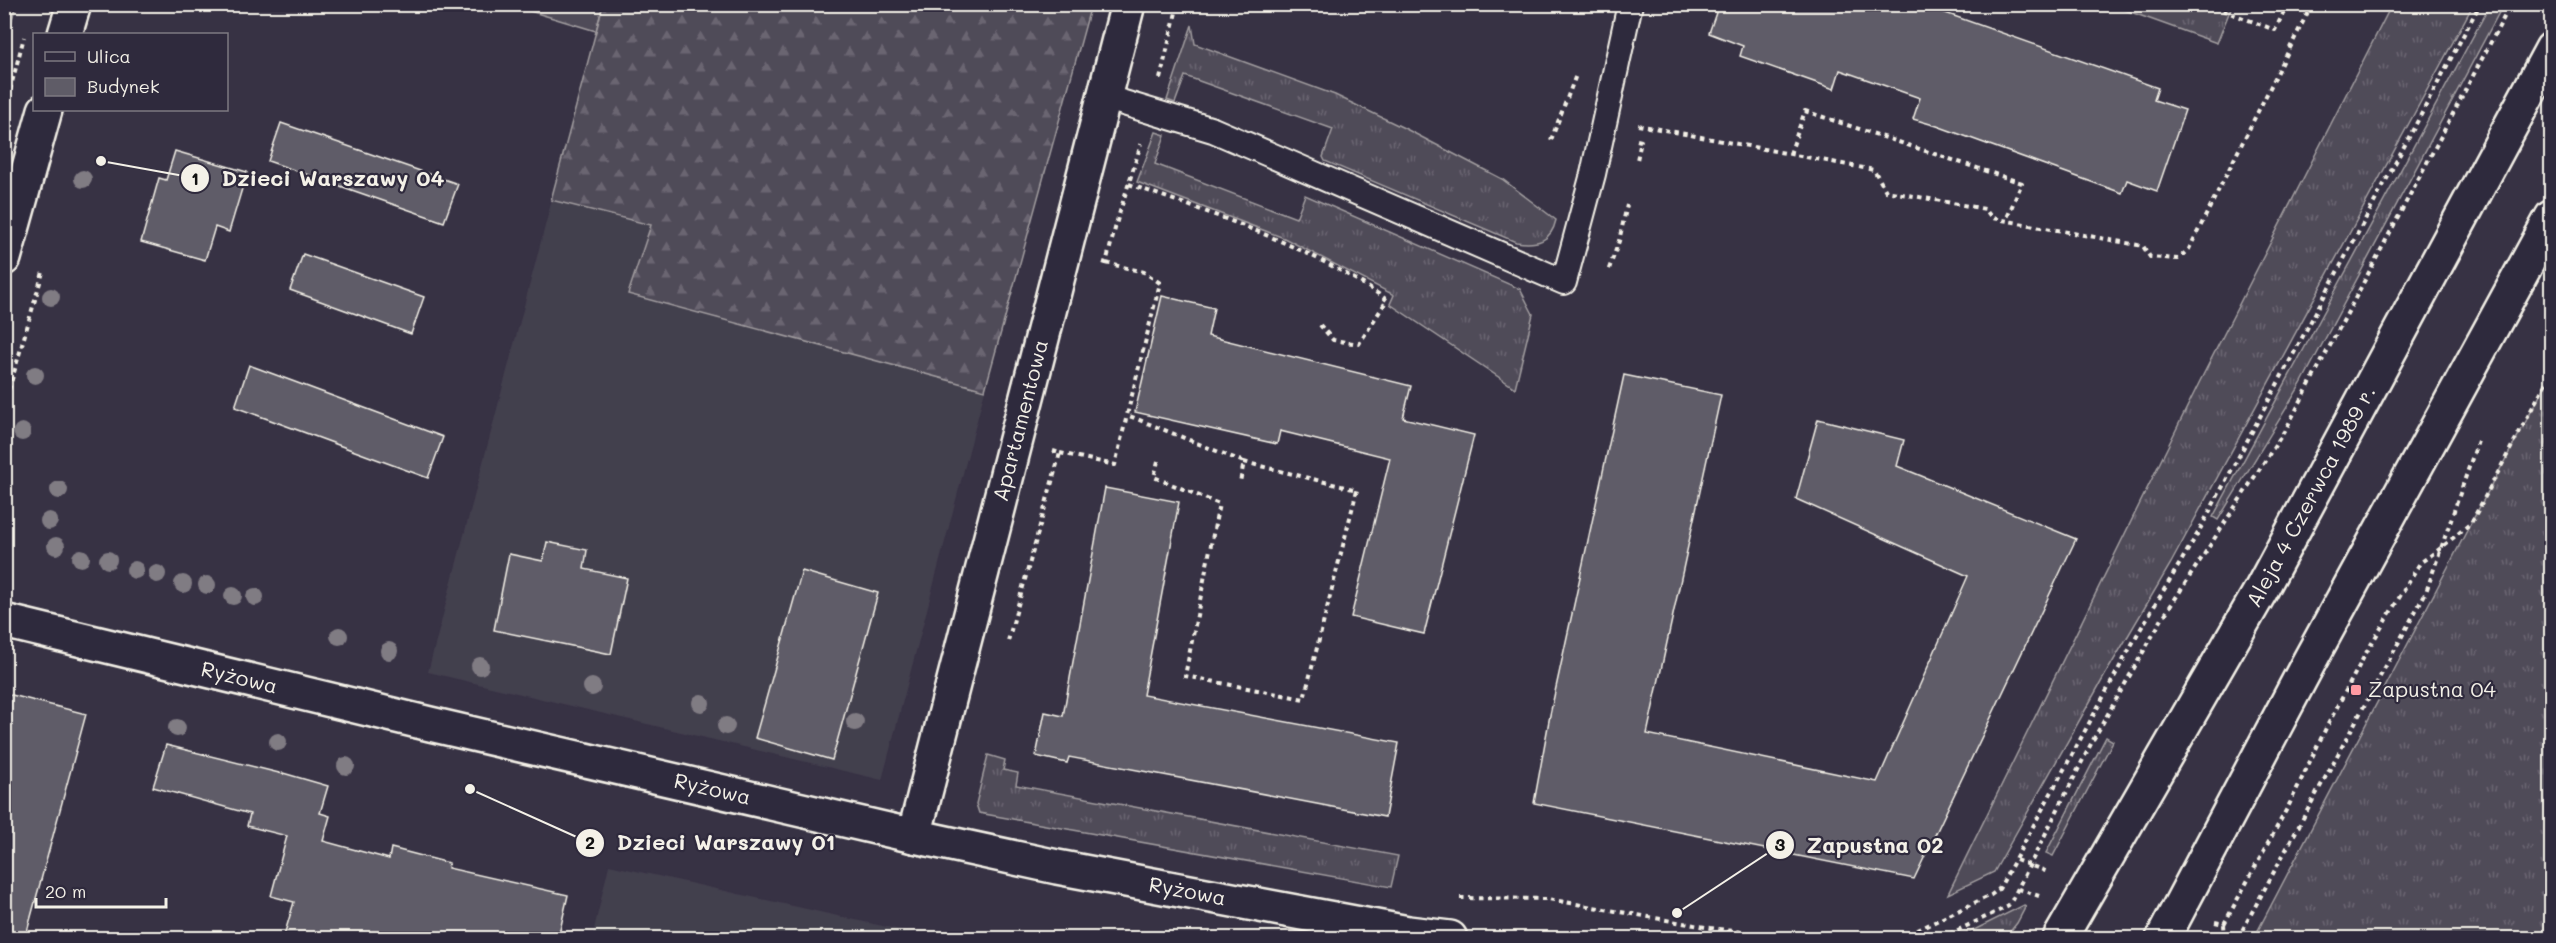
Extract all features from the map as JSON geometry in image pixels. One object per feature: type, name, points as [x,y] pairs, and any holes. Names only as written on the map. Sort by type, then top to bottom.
[{"type":"street","points":[[66,33],[74,4]]},
{"type":"street","name":"Apartamentowa","points":[[914,836],[1128,4]]},
{"type":"street","name":"Aleja 4 Czerwca 1989 r.","points":[[2060,939],[2261,590],[2552,49]]},
{"type":"street","points":[[4,258],[45,111]]},
{"type":"street","points":[[2163,939],[2309,662],[2552,217]]},
{"type":"street","name":"Ryżowa","points":[[4,621],[456,730],[914,836],[1057,867],[1436,938]]},
{"type":"lane","points":[[1104,97],[1213,130],[1564,282],[1593,174],[1630,4]]},
{"type":"path","points":[[2206,4],[2275,30],[2288,4]]},
{"type":"path","points":[[1631,124],[1874,170],[1886,190],[1985,209],[1992,218],[2143,246],[2150,257],[2170,260],[2185,255],[2312,4]]},
{"type":"path","points":[[1901,939],[1995,892],[2016,860],[2137,635],[2198,533],[2480,4]]},
{"type":"path","points":[[1941,939],[2007,906],[2018,889],[2093,740],[2162,619],[2287,427],[2511,4]]},
{"type":"path","points":[[8,97],[27,27]]},
{"type":"path","points":[[1551,140],[1579,68]]},
{"type":"path","points":[[1790,154],[1805,111],[2022,183],[2006,220]]},
{"type":"path","points":[[1129,184],[1238,223],[1310,255],[1362,283],[1386,300],[1359,344],[1333,340],[1320,326]]},
{"type":"path","points":[[1609,269],[1619,241],[1627,206]]},
{"type":"path","points":[[1060,453],[1115,465],[1160,283],[1144,272],[1106,263]]},
{"type":"path","points":[[2225,939],[2224,924],[2290,803],[2326,726],[2366,653],[2420,563],[2441,549],[2471,523],[2552,371]]},
{"type":"path","points":[[1127,415],[1244,462],[1357,490],[1304,699],[1185,676],[1219,504],[1154,477],[1158,461]]},
{"type":"path","points":[[2238,939],[2426,592],[2481,432]]},
{"type":"path","points":[[1240,482],[1244,462]]},
{"type":"path","points":[[2016,860],[2048,872]]},
{"type":"path","points":[[2018,889],[2038,896]]},
{"type":"path","points":[[1453,898],[1548,898],[1711,928],[1786,939]]},
{"type":"path","points":[[2214,921],[2224,924]]},
{"type":"shaded area","points":[[603,5],[1091,5],[985,390],[882,780],[428,672]]},
{"type":"shaded area","points":[[609,865],[887,927],[939,938],[592,938]]},
{"type":"green space","points":[[2392,4],[2473,5],[2171,563],[1994,872],[1948,894],[2199,383]]},
{"type":"green space","points":[[4,5],[16,5],[5,44]]},
{"type":"green space","points":[[510,5],[603,5],[596,31]]},
{"type":"green space","points":[[603,5],[1091,5],[985,390],[628,294],[651,225],[551,200]]},
{"type":"green space","points":[[2111,5],[2221,5],[2231,8],[2217,43]]},
{"type":"green space","points":[[2490,5],[2503,5],[2301,384],[2218,520],[2213,517]]},
{"type":"green space","points":[[1192,25],[1195,44],[1335,95],[1502,179],[1556,220],[1551,233],[1537,242],[1516,242],[1325,161],[1323,157],[1333,129],[1185,76],[1175,103],[1167,100]]},
{"type":"green space","points":[[1156,132],[1165,135],[1155,164],[1296,218],[1305,195],[1520,289],[1533,314],[1515,388],[1390,304],[1394,295],[1284,238],[1137,182]]},
{"type":"green space","points":[[2551,375],[2551,938],[2254,938],[2471,523]]},
{"type":"green space","points":[[2106,737],[2113,741],[2053,856],[2046,853]]},
{"type":"green space","points":[[988,755],[1005,760],[1003,770],[1018,773],[1016,785],[1398,856],[1391,887],[979,813],[976,804]]},
{"type":"green space","points":[[2026,906],[2017,923],[2005,938],[1958,938]]},
{"type":"building","points":[[1719,4],[1920,4],[2158,88],[2154,100],[2185,110],[2157,191],[2127,180],[2122,193],[1913,119],[1920,98],[1840,70],[1834,89],[1740,56],[1743,46],[1709,33]]},
{"type":"building","points":[[281,123],[458,184],[444,222],[268,161]]},
{"type":"building","points":[[175,151],[247,172],[229,232],[215,227],[205,260],[141,242],[159,178],[166,180]]},
{"type":"building","points":[[303,254],[424,297],[411,334],[290,290]]},
{"type":"building","points":[[1162,296],[1214,308],[1208,336],[1411,386],[1403,418],[1474,435],[1424,634],[1351,617],[1390,458],[1280,431],[1277,444],[1135,412]]},
{"type":"building","points":[[249,365],[443,437],[428,478],[235,407]]},
{"type":"building","points":[[1624,375],[1721,395],[1647,734],[1877,782],[1968,576],[1796,499],[1818,419],[1904,440],[1897,466],[2076,539],[1914,879],[1534,803],[1550,715]]},
{"type":"building","points":[[1105,488],[1179,502],[1143,695],[1399,743],[1385,817],[1069,757],[1067,763],[1036,756],[1045,712],[1063,716]]},
{"type":"building","points":[[547,542],[587,550],[584,569],[627,578],[611,654],[494,630],[509,554],[543,561]]},
{"type":"building","points":[[802,571],[878,593],[832,760],[755,738]]},
{"type":"building","points":[[4,693],[86,714],[25,939],[4,939]]},
{"type":"building","points":[[166,745],[328,786],[320,813],[330,816],[323,841],[389,859],[391,848],[449,863],[448,868],[568,895],[558,939],[283,939],[294,902],[271,896],[287,836],[247,826],[250,814],[153,787]]},
{"type":"place","name":"Dzieci Warszawy 04","points":[[101,161]]},
{"type":"place","name":"Zapustna 04","points":[[2356,690]]},
{"type":"place","name":"Dzieci Warszawy 01","points":[[470,789]]},
{"type":"place","name":"Zapustna 02","points":[[1677,913]]}]
